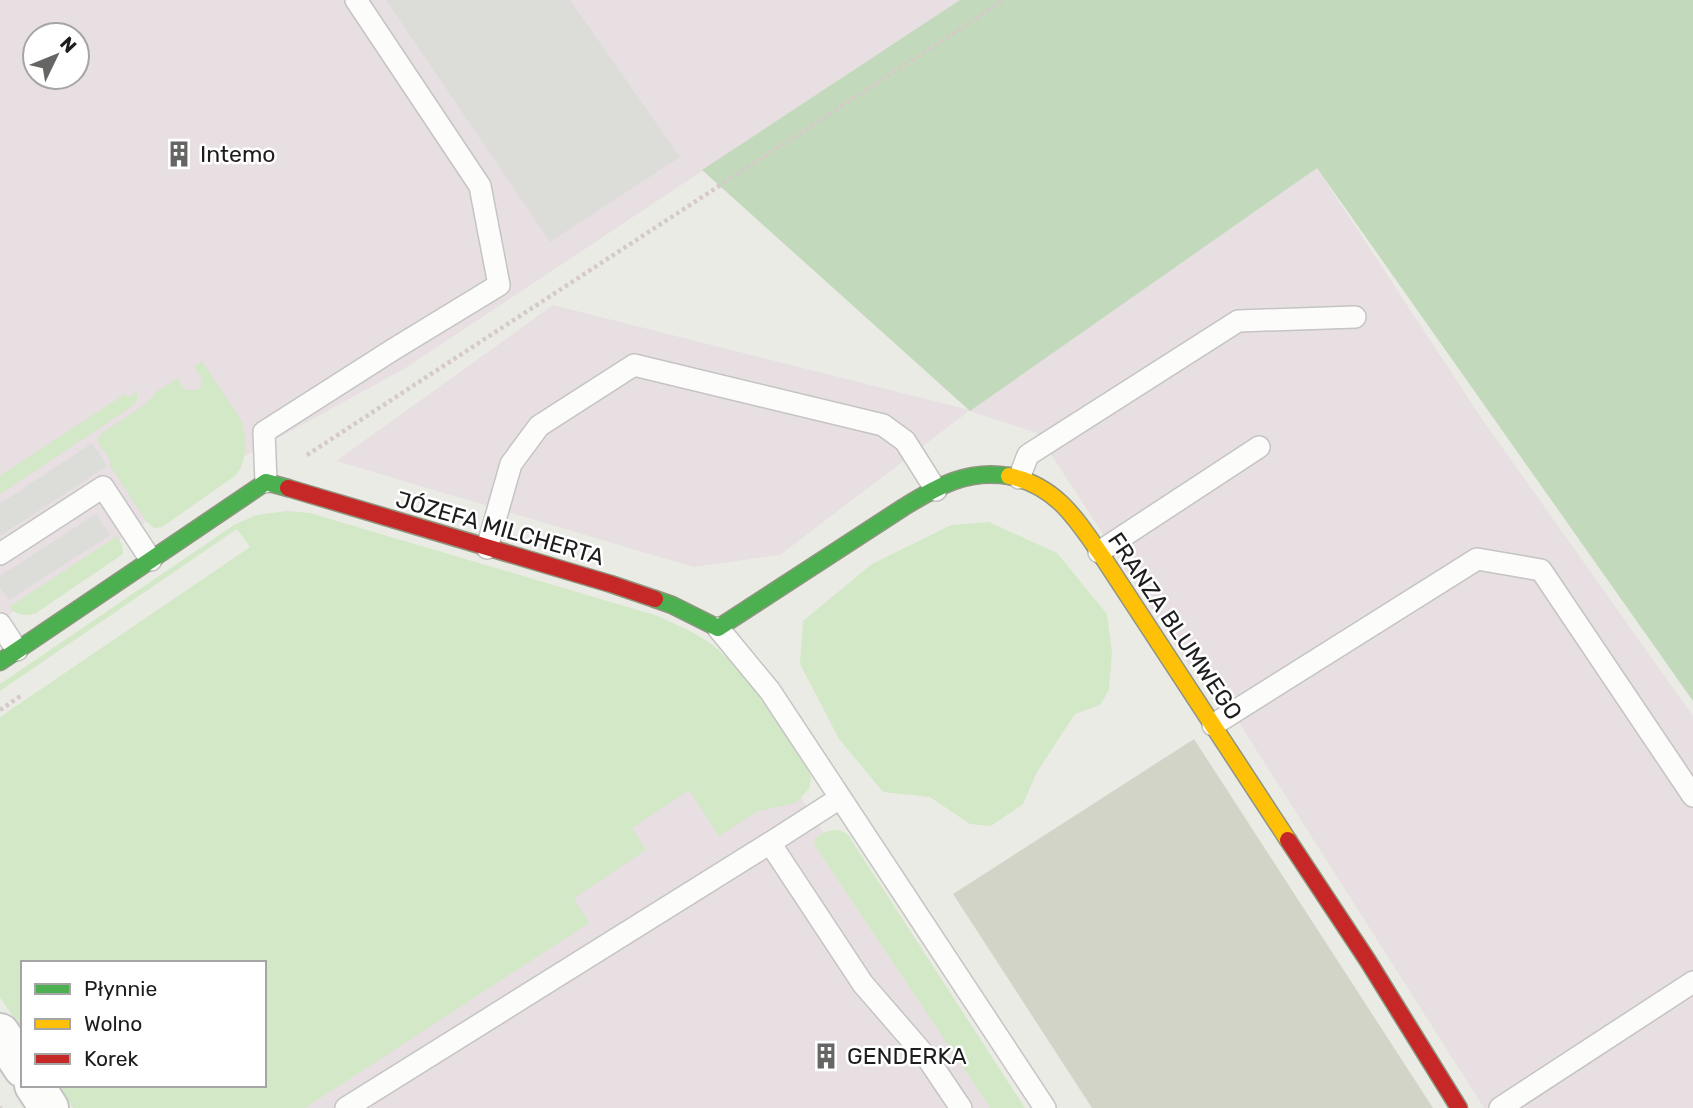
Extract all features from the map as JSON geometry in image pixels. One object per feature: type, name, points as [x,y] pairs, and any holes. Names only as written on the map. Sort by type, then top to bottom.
[{"type":"street","name":"FRANZA BLUMWEGO","points":[[718,628],[901,509],[948,482],[974,475],[995,475],[1019,478],[1038,486],[1055,497],[1074,517],[1099,552],[1368,961],[1460,1108]]},
{"type":"street","name":"JÓZEFA MILCHERTA","points":[[266,482],[611,584],[672,605],[718,628]]},
{"type":"street","points":[[9,656],[266,482]]},
{"type":"street","points":[[0,1033],[21,1065]]},
{"type":"street","points":[[35,1087],[49,1108]]},
{"type":"lane","points":[[266,482],[264,432],[499,285],[480,186],[356,0]]},
{"type":"lane","points":[[1019,478],[1028,455],[1238,321],[1355,317]]},
{"type":"lane","points":[[487,548],[511,464],[539,426],[634,365],[883,425],[905,441],[936,490]]},
{"type":"lane","points":[[1099,552],[1259,447]]},
{"type":"lane","points":[[0,554],[103,487],[151,560]]},
{"type":"lane","points":[[1213,725],[1477,559],[1541,570],[1693,796]]},
{"type":"lane","points":[[0,624],[9,656]]},
{"type":"lane","points":[[718,628],[770,691],[1045,1108]]},
{"type":"lane","points":[[346,1108],[840,798]]},
{"type":"lane","points":[[770,843],[863,984],[928,1059],[961,1108]]},
{"type":"lane","points":[[1500,1108],[1693,982]]},
{"type":"path","points":[[266,482],[1004,0]]},
{"type":"shaded area","points":[[0,0],[960,0],[404,369],[234,462],[0,621]]},
{"type":"shaded area","points":[[386,0],[570,0],[680,157],[550,242]]},
{"type":"shaded area","points":[[1317,168],[1482,419],[1693,716],[1693,1108],[1484,1108],[1201,663],[1191,669],[1037,433],[969,411],[780,555],[693,567],[336,461],[553,305],[970,410]]},
{"type":"shaded area","points":[[92,443],[107,466],[0,536],[0,504]]},
{"type":"shaded area","points":[[96,514],[110,535],[9,600],[0,587],[0,576]]},
{"type":"shaded area","points":[[734,695],[1003,1108],[104,1108],[266,1087],[266,961],[23,961],[0,774]]},
{"type":"shaded area","points":[[1194,739],[1433,1108],[1092,1108],[953,894]]},
{"type":"green space","points":[[960,0],[1693,0],[1693,701],[1317,168],[970,411],[702,170]]},
{"type":"green space","points":[[202,361],[241,420],[245,442],[242,463],[235,476],[162,527],[154,528],[147,522],[109,464],[111,462],[98,439],[102,433],[147,403],[157,391],[178,378],[185,390],[197,390],[202,379],[194,367]]},
{"type":"green space","points":[[137,391],[137,400],[131,407],[0,494],[0,476],[125,394],[128,397]]},
{"type":"green space","points":[[287,511],[310,513],[658,616],[695,634],[722,653],[750,684],[808,770],[811,777],[809,789],[796,803],[758,811],[719,836],[689,790],[632,828],[646,850],[574,898],[589,923],[305,1108],[73,1108],[59,1087],[266,1087],[266,961],[21,961],[21,1029],[0,997],[0,717],[250,547],[237,529],[0,691],[0,684],[234,525],[256,515]]},
{"type":"green space","points":[[989,522],[1057,553],[1107,614],[1112,652],[1109,690],[1100,705],[1075,714],[1037,772],[1023,804],[991,826],[970,824],[930,797],[883,792],[839,739],[800,664],[803,621],[872,564],[951,525]]},
{"type":"green space","points":[[117,536],[123,554],[36,613],[21,614],[9,607]]},
{"type":"green space","points":[[835,830],[848,835],[1025,1108],[990,1108],[815,846],[814,841],[818,836]]},
{"type":"traffic: fast","points":[[655,599],[718,628],[929,492],[967,477],[994,474],[1009,476]]},
{"type":"traffic: fast","points":[[0,662],[266,482],[288,488]]},
{"type":"traffic: slow","points":[[1009,476],[1041,488],[1065,507],[1075,519],[1288,840]]},
{"type":"traffic: jam","points":[[288,488],[655,599]]},
{"type":"traffic: jam","points":[[1288,840],[1368,961],[1459,1108]]},
{"type":"place","name":"Intemo","points":[[179,154]]},
{"type":"place","name":"GENDERKA","points":[[826,1056]]}]
